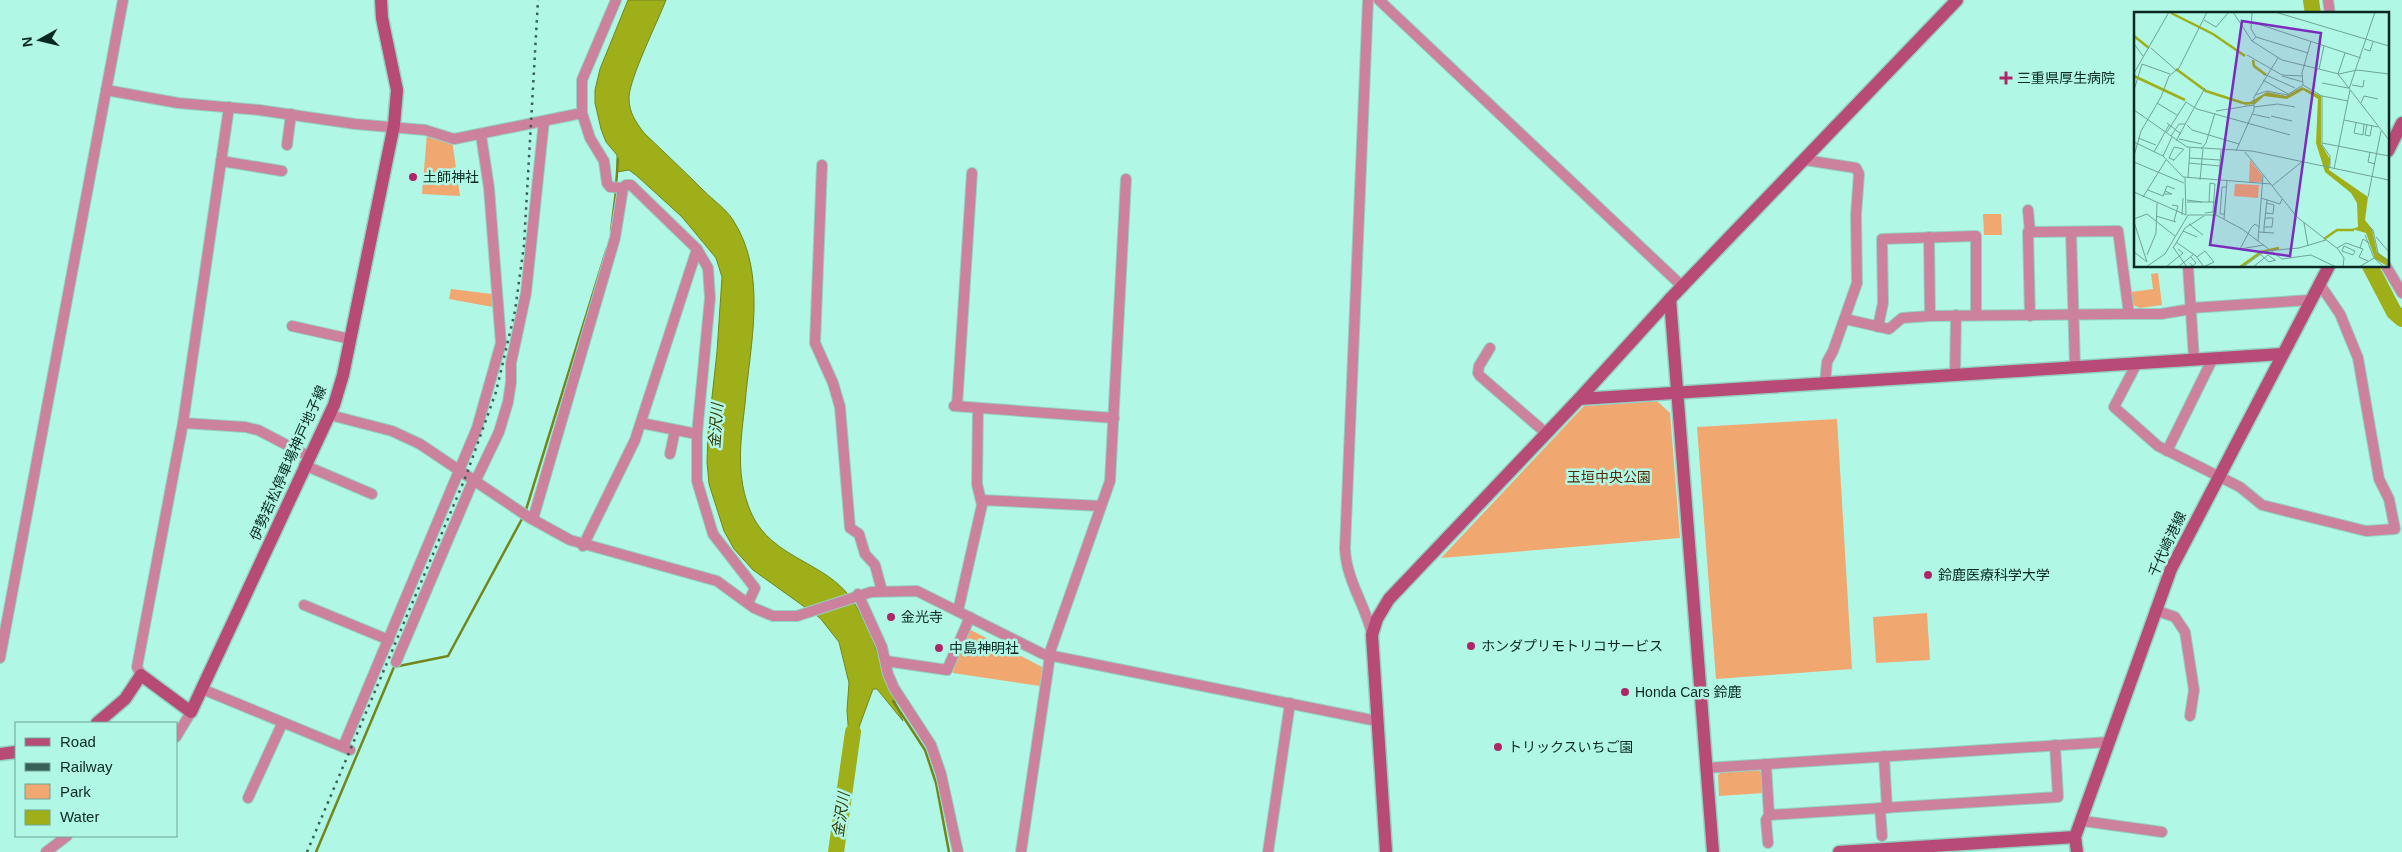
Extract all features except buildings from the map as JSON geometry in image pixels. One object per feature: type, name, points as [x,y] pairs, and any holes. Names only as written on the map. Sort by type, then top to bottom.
[{"type":"street","points":[[0,658],[123,0]]},
{"type":"street","name":"伊勢若松停車場神戸地子線","points":[[191,712],[306,461],[330,415],[343,375],[393,129],[397,90],[382,18],[381,0]]},
{"type":"street","points":[[616,0],[582,80],[582,113],[590,138],[604,160],[606,183],[618,188],[631,185],[698,249],[708,268],[711,287],[697,434],[697,481],[713,534],[755,588],[748,603]]},
{"type":"street","points":[[1368,0],[1345,548],[1351,580],[1367,613],[1372,635],[1386,852]]},
{"type":"street","points":[[1379,0],[1682,287]]},
{"type":"street","points":[[1372,635],[1377,619],[1389,599],[1579,399],[1670,299],[1957,0]]},
{"type":"street","points":[[106,90],[178,103],[291,114],[393,129],[425,130],[454,139],[582,113]]},
{"type":"street","points":[[178,734],[191,712],[141,675],[137,668],[183,423],[229,107]]},
{"type":"street","points":[[287,145],[291,114]]},
{"type":"street","points":[[396,662],[474,481],[496,438],[508,402],[511,363],[526,292],[544,121]]},
{"type":"street","points":[[2390,147],[2402,124]]},
{"type":"street","points":[[202,689],[282,724],[346,749],[476,428],[501,343],[489,188],[481,135]]},
{"type":"street","points":[[1805,160],[1856,168],[1859,174],[1857,283],[1845,319],[1826,362],[1825,383]]},
{"type":"street","points":[[221,161],[282,171]]},
{"type":"street","points":[[822,165],[815,342],[833,383],[840,408],[850,528],[859,534],[865,554],[875,566],[882,591]]},
{"type":"street","points":[[972,173],[955,406],[1114,418]]},
{"type":"street","points":[[1021,852],[1051,649],[1110,481],[1126,179]]},
{"type":"street","points":[[527,516],[615,238],[618,188]]},
{"type":"street","points":[[2028,210],[2030,232],[2028,232],[2030,316]]},
{"type":"street","points":[[2030,232],[2118,231],[2129,314]]},
{"type":"street","points":[[2071,232],[2075,367]]},
{"type":"street","points":[[1878,326],[1883,303],[1882,240],[1976,236],[1976,314]]},
{"type":"street","points":[[1929,238],[1930,316]]},
{"type":"street","points":[[583,546],[636,440],[698,249]]},
{"type":"street","points":[[2188,268],[2194,359]]},
{"type":"street","name":"千代崎港線","points":[[2077,852],[2076,837],[2083,821],[2108,742],[2177,554],[2328,268]]},
{"type":"street","points":[[2387,268],[2402,293]]},
{"type":"street","points":[[2137,363],[2114,407],[2167,451],[2240,487],[2262,506],[2366,531],[2395,529],[2389,498],[2379,479],[2358,358],[2340,314],[2319,283]]},
{"type":"street","points":[[1670,299],[1713,852]]},
{"type":"street","points":[[1845,319],[1889,329],[1902,318],[1930,316],[1976,314],[2030,316],[2161,314],[2191,308],[2310,300]]},
{"type":"street","points":[[1955,376],[1956,315]]},
{"type":"street","points":[[292,326],[350,339]]},
{"type":"street","points":[[1490,348],[1479,366],[1478,373],[1546,434]]},
{"type":"street","points":[[1579,399],[2282,354]]},
{"type":"street","points":[[2167,451],[2213,358]]},
{"type":"street","points":[[958,610],[981,516],[981,500],[977,484],[978,408]]},
{"type":"street","points":[[330,415],[392,431],[433,452],[459,472],[527,516],[583,546],[717,581],[748,603],[773,616],[788,617],[858,594],[882,591],[917,592],[958,610],[970,618],[1043,654],[1377,722]]},
{"type":"street","points":[[183,423],[245,427],[258,430],[306,461],[372,494]]},
{"type":"street","points":[[641,423],[697,434]]},
{"type":"street","points":[[670,454],[675,430]]},
{"type":"street","points":[[981,500],[1101,506]]},
{"type":"street","points":[[858,594],[878,635],[888,674],[894,688],[931,745],[944,786],[958,852]]},
{"type":"street","points":[[304,605],[389,640]]},
{"type":"street","points":[[2156,610],[2175,617],[2185,632],[2194,690],[2190,716]]},
{"type":"street","points":[[886,661],[947,670],[970,618]]},
{"type":"street","points":[[99,722],[125,699],[141,675]]},
{"type":"street","points":[[1268,852],[1290,703]]},
{"type":"street","points":[[248,798],[282,724]]},
{"type":"street","points":[[1706,768],[2108,742]]},
{"type":"street","points":[[1769,815],[2058,797],[2055,745]]},
{"type":"street","points":[[0,754],[15,752]]},
{"type":"street","points":[[1882,836],[1884,756]]},
{"type":"street","points":[[1766,764],[1769,815],[1766,820],[1768,843]]},
{"type":"street","points":[[2083,821],[2162,832]]},
{"type":"street","points":[[46,852],[66,837]]},
{"type":"street","points":[[1840,852],[1943,849],[2076,837]]},
{"type":"green space","points":[[427,134],[452,140],[460,196],[422,194]]},
{"type":"green space","points":[[1983,214],[2001,214],[2002,235],[1984,235]]},
{"type":"green space","points":[[2158,273],[2162,305],[2140,308],[2133,305],[2131,292],[2153,289],[2151,274]]},
{"type":"green space","points":[[451,289],[492,294],[493,307],[449,299]]},
{"type":"green space","name":"玉垣中央公園","points":[[1657,401],[1670,413],[1680,538],[1441,558],[1584,406]]},
{"type":"green space","points":[[1837,419],[1852,669],[1716,679],[1697,427]]},
{"type":"green space","points":[[1927,613],[1930,660],[1876,663],[1873,617]]},
{"type":"green space","points":[[967,628],[1044,668],[1040,686],[953,673],[954,661]]},
{"type":"green space","points":[[1758,769],[1762,774],[1764,793],[1719,796],[1718,775],[1721,772]]},
{"type":"water","points":[[628,0],[666,0],[630,89],[629,103],[634,117],[644,133],[730,216],[744,241],[750,263],[753,286],[753,334],[740,455],[742,480],[748,505],[756,522],[779,546],[822,572],[847,593],[856,606],[872,638],[903,721],[877,689],[873,689],[850,752],[847,710],[849,683],[839,642],[820,618],[753,570],[734,549],[724,531],[709,484],[707,462],[708,433],[717,352],[722,277],[716,258],[682,217],[637,176],[629,170],[617,172],[617,155],[606,142],[601,129],[595,103],[595,90],[600,69]]},
{"type":"waterway","points":[[2311,0],[2313,12]]},
{"type":"waterway","points":[[616,186],[618,159]]},
{"type":"waterway","points":[[611,231],[616,191]]},
{"type":"waterway","points":[[525,513],[607,248]]},
{"type":"waterway","points":[[2371,268],[2394,312],[2402,319]]},
{"type":"waterway","points":[[316,852],[394,667],[448,656],[523,517]]},
{"type":"waterway","points":[[893,701],[925,750],[936,783],[949,852]]},
{"type":"waterway","name":"金沢川","points":[[836,852],[853,732]]},
{"type":"railway","points":[[307,852],[466,476],[496,392],[515,311],[524,245],[538,0]]},
{"type":"place","name":"三重県厚生病院","points":[[2006,78]]},
{"type":"place","name":"土師神社","points":[[413,177]]},
{"type":"place","name":"鈴鹿医療科学大学","points":[[1928,575]]},
{"type":"place","name":"金光寺","points":[[891,617]]},
{"type":"place","name":"ホンダプリモトリコサービス","points":[[1471,646]]},
{"type":"place","name":"中島神明社","points":[[939,648]]},
{"type":"place","name":"Honda Cars 鈴鹿","points":[[1625,692]]},
{"type":"place","name":"トリックスいちご園","points":[[1498,747]]}]
